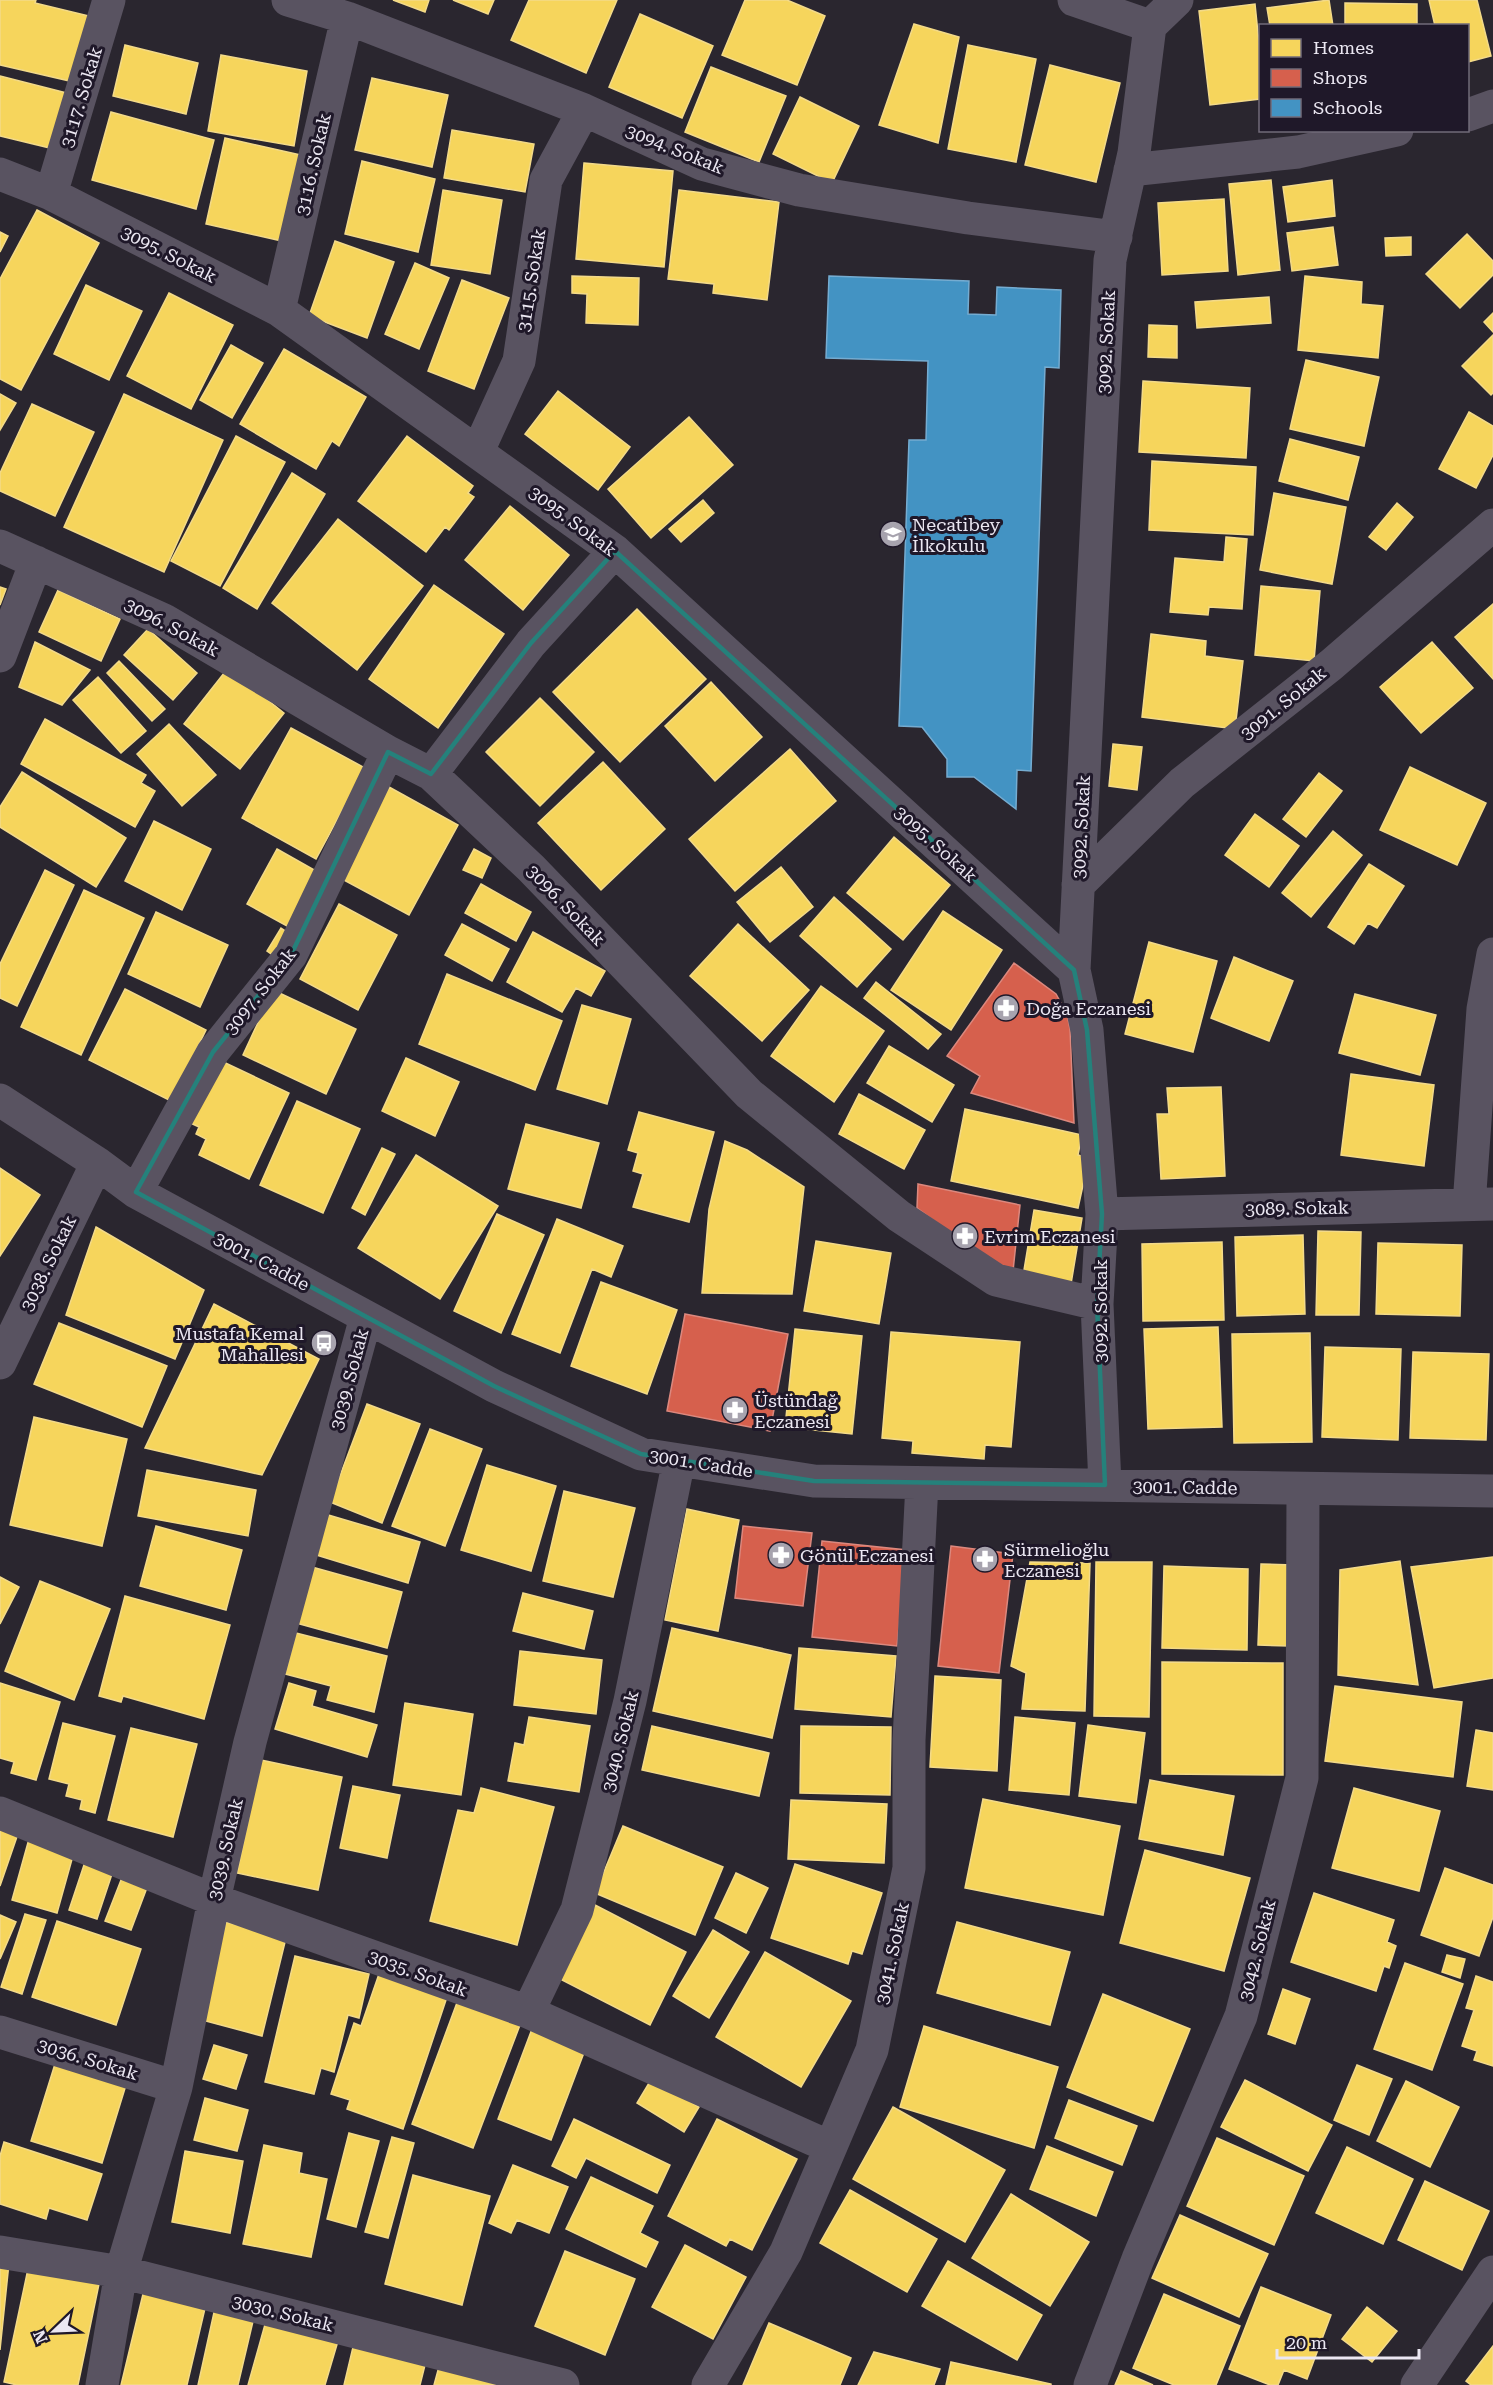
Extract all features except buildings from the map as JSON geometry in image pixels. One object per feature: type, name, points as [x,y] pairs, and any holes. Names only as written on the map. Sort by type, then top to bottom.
[{"type":"street","name":"3117. Sokak","points":[[51,194],[109,0]]},
{"type":"street","name":"3094. Sokak","points":[[288,0],[347,18],[584,110],[702,164],[799,190],[968,218],[1116,237]]},
{"type":"street","points":[[1074,0],[1150,26],[1177,0]]},
{"type":"street","name":"3116. Sokak","points":[[279,310],[347,18]]},
{"type":"street","name":"3092. Sokak","points":[[1105,1485],[1097,1304],[1101,1214],[1087,1030],[1074,970],[1110,260],[1130,170],[1144,86],[1150,26]]},
{"type":"street","points":[[1469,114],[1493,106]]},
{"type":"street","name":"3115. Sokak","points":[[478,451],[519,361],[546,180],[584,110]]},
{"type":"street","points":[[1130,170],[1298,152],[1388,132]]},
{"type":"street","name":"3095. Sokak","points":[[0,174],[51,194],[279,310],[615,551],[1074,970]]},
{"type":"street","name":"3091. Sokak","points":[[1078,885],[1182,783],[1331,664],[1493,525]]},
{"type":"street","name":"3096. Sokak","points":[[0,546],[164,620],[388,752],[432,774],[531,868],[749,1094],[899,1216],[996,1280],[1097,1304]]},
{"type":"street","points":[[432,774],[531,643],[615,551]]},
{"type":"street","points":[[0,656],[36,562]]},
{"type":"street","name":"3097. Sokak","points":[[136,1192],[213,1052],[291,955],[388,752]]},
{"type":"street","points":[[1481,1204],[1483,1009],[1493,954]]},
{"type":"street","name":"3001. Cadde","points":[[0,1100],[97,1163],[136,1192],[495,1386],[641,1454],[814,1481],[1493,1491]]},
{"type":"street","name":"3038. Sokak","points":[[0,1363],[97,1163]]},
{"type":"street","name":"3089. Sokak","points":[[1101,1214],[1481,1204]]},
{"type":"street","name":"3039. Sokak","points":[[102,2385],[121,2272],[176,2086],[214,1900],[250,1742],[366,1317]]},
{"type":"street","name":"3040. Sokak","points":[[528,2012],[577,1910],[630,1701],[679,1460]]},
{"type":"street","name":"3041. Sokak","points":[[708,2385],[786,2252],[872,2050],[909,1868],[909,1740],[922,1483]]},
{"type":"street","name":"3042. Sokak","points":[[1090,2385],[1138,2259],[1241,2016],[1302,1778],[1303,1489]]},
{"type":"street","name":"3035. Sokak","points":[[0,1813],[214,1900],[528,2012],[830,2147]]},
{"type":"street","name":"3036. Sokak","points":[[0,2032],[176,2086]]},
{"type":"street","name":"3030. Sokak","points":[[0,2252],[121,2272],[563,2385]]},
{"type":"street","points":[[1417,2385],[1493,2272]]},
{"type":"highlighted area","points":[[615,551],[1074,970],[1087,1030],[1102,1214],[1097,1304],[1105,1485],[814,1481],[641,1454],[494,1386],[136,1192],[213,1052],[291,955],[388,752],[431,774],[531,643]]},
{"type":"place","name":"Necatibey İlkokulu","points":[[893,534]]},
{"type":"place","name":"Doğa Eczanesi","points":[[1006,1008]]},
{"type":"place","name":"Evrim Eczanesi","points":[[965,1236]]},
{"type":"place","name":"Mustafa Kemal Mahallesi","points":[[324,1343]]},
{"type":"place","name":"Üstündağ Eczanesi","points":[[735,1410]]},
{"type":"place","name":"Gönül Eczanesi","points":[[781,1555]]},
{"type":"place","name":"Sürmelioğlu Eczanesi","points":[[985,1559]]}]
